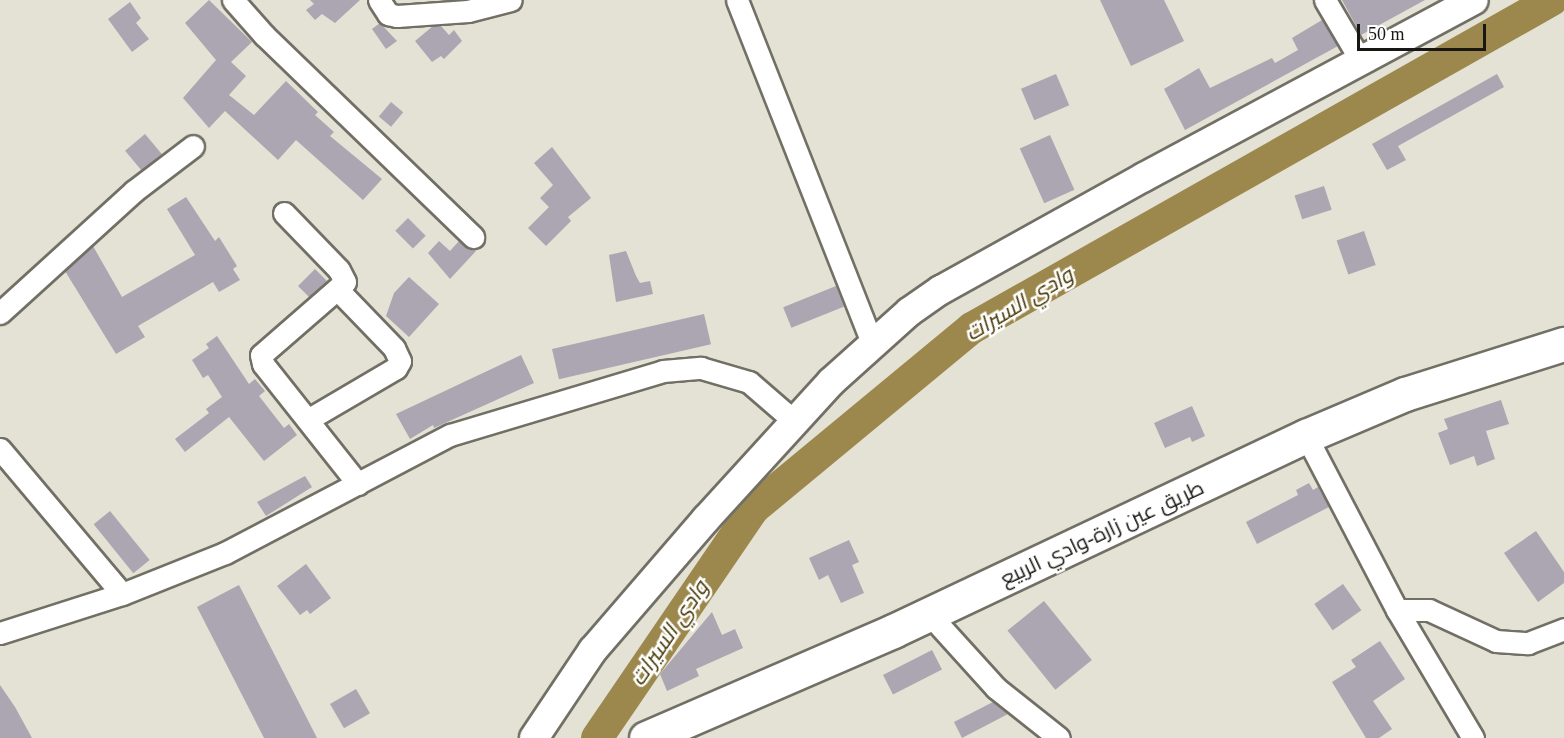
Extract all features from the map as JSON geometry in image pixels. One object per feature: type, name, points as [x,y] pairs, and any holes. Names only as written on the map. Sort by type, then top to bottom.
[{"type":"main road","points":[[534,738],[593,650],[794,421],[872,342],[941,290],[1474,0]]},
{"type":"main road","name":"طريق عين زارة-وادي الربيع","points":[[646,738],[929,614],[1306,436],[1405,394],[1564,344]]},
{"type":"street","points":[[233,0],[264,35],[473,237]]},
{"type":"street","points":[[379,0],[388,14],[398,16],[468,11],[511,0]]},
{"type":"street","points":[[737,0],[872,342]]},
{"type":"street","points":[[1325,0],[1361,61]]},
{"type":"street","points":[[0,313],[134,191],[193,146]]},
{"type":"street","points":[[284,213],[339,270],[345,282],[261,355],[263,364],[358,483]]},
{"type":"street","points":[[309,419],[396,369],[400,361],[394,348],[337,289]]},
{"type":"street","points":[[0,633],[122,594],[225,553],[450,435],[663,371],[701,368],[749,382],[794,421]]},
{"type":"street","points":[[1306,436],[1397,610],[1473,738]]},
{"type":"street","points":[[0,449],[122,594]]},
{"type":"street","points":[[1397,610],[1429,610],[1496,641],[1528,643],[1564,629]]},
{"type":"street","points":[[929,614],[996,688],[1059,738]]},
{"type":"building","points":[[209,0],[252,42],[231,62],[246,76],[229,95],[254,115],[286,81],[318,112],[315,115],[334,132],[330,136],[382,179],[363,200],[296,140],[278,160],[225,111],[209,128],[183,98],[216,60],[185,23]]},
{"type":"building","points":[[310,0],[360,0],[335,23],[322,14],[315,20],[306,10],[314,4]]},
{"type":"building","points":[[1100,0],[1164,0],[1184,41],[1131,66]]},
{"type":"building","points":[[1342,0],[1425,0],[1361,35]]},
{"type":"building","points":[[130,2],[141,18],[136,23],[149,39],[132,52],[108,19]]},
{"type":"building","points":[[1322,20],[1338,46],[1185,130],[1164,89],[1199,68],[1210,88],[1272,58],[1275,63],[1298,50],[1292,38]]},
{"type":"building","points":[[380,23],[397,41],[386,49],[372,29]]},
{"type":"building","points":[[433,26],[441,26],[449,35],[454,30],[462,41],[444,59],[441,56],[432,62],[415,41]]},
{"type":"building","points":[[1056,74],[1069,105],[1034,120],[1021,89]]},
{"type":"building","points":[[1497,74],[1504,87],[1398,146],[1406,160],[1387,170],[1372,144]]},
{"type":"building","points":[[391,102],[403,112],[391,127],[379,117]]},
{"type":"building","points":[[145,134],[162,154],[142,171],[125,151]]},
{"type":"building","points":[[1050,135],[1074,190],[1044,203],[1020,148]]},
{"type":"building","points":[[552,147],[591,198],[568,217],[571,221],[546,246],[528,228],[549,207],[540,198],[553,185],[534,163]]},
{"type":"building","points":[[1324,186],[1332,210],[1302,219],[1295,196]]},
{"type":"building","points":[[186,197],[215,241],[219,237],[237,266],[233,269],[240,280],[219,292],[213,282],[138,326],[145,337],[116,354],[65,271],[93,246],[122,297],[195,255],[167,209]]},
{"type":"building","points":[[408,218],[426,236],[413,248],[395,231]]},
{"type":"building","points":[[1364,231],[1376,265],[1348,274],[1337,240]]},
{"type":"building","points":[[439,241],[450,251],[459,241],[476,251],[450,279],[428,253]]},
{"type":"building","points":[[626,251],[640,283],[650,281],[653,294],[616,302],[609,255]]},
{"type":"building","points":[[315,269],[327,281],[310,298],[298,286]]},
{"type":"building","points":[[409,277],[439,304],[409,337],[386,316],[394,293]]},
{"type":"building","points":[[836,286],[844,306],[791,328],[783,307]]},
{"type":"building","points":[[704,314],[711,344],[559,379],[552,349]]},
{"type":"building","points":[[217,336],[249,384],[255,379],[265,391],[259,396],[284,428],[289,424],[297,435],[264,461],[229,417],[185,452],[175,439],[209,413],[206,409],[222,397],[208,375],[203,378],[192,360],[209,348],[206,344]]},
{"type":"building","points":[[521,355],[534,383],[434,428],[433,425],[410,439],[396,414]]},
{"type":"building","points":[[1501,400],[1509,424],[1486,431],[1495,459],[1477,466],[1474,456],[1450,465],[1438,433],[1448,429],[1444,419]]},
{"type":"building","points":[[1192,406],[1205,436],[1192,442],[1190,437],[1165,448],[1154,423]]},
{"type":"building","points":[[305,476],[312,487],[266,516],[257,502]]},
{"type":"building","points":[[1309,483],[1313,490],[1318,487],[1329,507],[1257,544],[1246,522],[1298,495],[1296,490]]},
{"type":"building","points":[[110,511],[150,560],[133,573],[94,524]]},
{"type":"building","points":[[1536,531],[1564,572],[1564,583],[1538,602],[1504,553]]},
{"type":"building","points":[[849,540],[859,562],[852,565],[864,593],[841,603],[828,575],[819,580],[809,558]]},
{"type":"building","points":[[306,564],[331,598],[310,614],[307,610],[300,615],[277,586]]},
{"type":"building","points":[[1343,584],[1361,610],[1333,630],[1314,604]]},
{"type":"building","points":[[239,585],[317,738],[264,738],[197,607]]},
{"type":"building","points":[[1044,601],[1092,660],[1055,690],[1007,631]]},
{"type":"building","points":[[712,612],[722,635],[735,629],[743,648],[696,669],[699,676],[667,691],[660,674]]},
{"type":"building","points":[[1380,641],[1405,679],[1373,701],[1392,729],[1379,738],[1366,738],[1332,682],[1356,667],[1351,660]]},
{"type":"building","points":[[932,650],[942,670],[893,695],[883,675]]},
{"type":"building","points":[[0,685],[15,707],[32,738],[0,738]]},
{"type":"building","points":[[356,689],[370,713],[344,728],[330,704]]},
{"type":"building","points":[[993,702],[1008,714],[962,738],[954,722]]},
{"type":"waterway","name":"وادي السيرات","points":[[597,738],[753,509],[972,328],[1552,0]]}]
